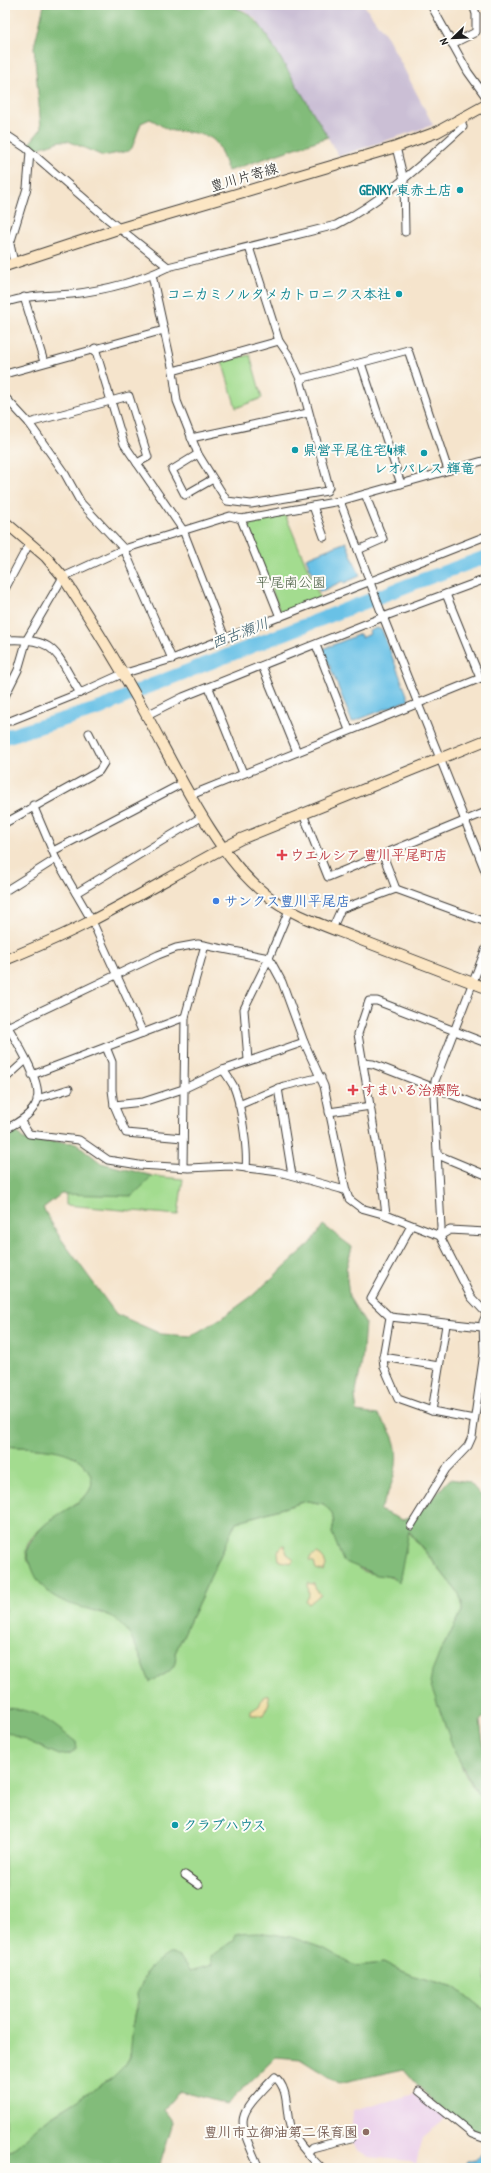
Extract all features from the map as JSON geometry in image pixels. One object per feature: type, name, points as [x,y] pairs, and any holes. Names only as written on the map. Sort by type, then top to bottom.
[{"type":"street","points":[[431,5],[485,105]]},
{"type":"street","points":[[452,44],[476,32],[476,14],[473,5]]},
{"type":"street","name":"豊川片寄線","points":[[10,264],[121,228],[396,147],[438,132],[485,105]]},
{"type":"street","points":[[5,303],[24,297],[112,288],[152,275],[168,267],[336,225],[360,212],[404,180],[463,127],[461,120]]},
{"type":"street","points":[[5,134],[30,152],[168,267]]},
{"type":"street","points":[[396,147],[404,180],[405,232]]},
{"type":"street","points":[[10,264],[10,244],[27,188],[30,152]]},
{"type":"street","points":[[152,275],[173,370],[177,401],[198,454],[227,501],[251,504],[327,491],[330,487],[308,413],[300,379],[290,357],[279,341],[250,247]]},
{"type":"street","points":[[24,297],[44,362]]},
{"type":"street","points":[[5,374],[164,330]]},
{"type":"street","points":[[173,370],[279,341]]},
{"type":"street","points":[[95,348],[110,402],[124,444],[182,530],[225,638]]},
{"type":"street","points":[[300,379],[408,350],[448,470]]},
{"type":"street","points":[[361,363],[401,484]]},
{"type":"street","points":[[29,423],[129,396],[148,457],[137,463]]},
{"type":"street","points":[[5,397],[29,423],[65,474],[81,503],[124,549],[172,659]]},
{"type":"street","points":[[191,438],[308,413]]},
{"type":"street","points":[[198,454],[172,470],[185,495],[213,479]]},
{"type":"street","points":[[5,696],[18,670],[27,639],[63,577],[124,549],[230,516],[241,519],[340,501],[486,460]]},
{"type":"street","points":[[358,550],[383,539],[365,494]]},
{"type":"street","points":[[340,501],[417,704],[486,873]]},
{"type":"street","points":[[313,506],[324,537]]},
{"type":"street","points":[[241,519],[280,617]]},
{"type":"street","points":[[5,522],[46,557],[63,577],[147,715],[203,816],[235,865],[264,893],[289,910],[332,929],[486,988]]},
{"type":"street","points":[[5,721],[10,721],[80,693],[125,678],[370,580],[486,536]]},
{"type":"street","points":[[5,589],[30,542]]},
{"type":"street","points":[[147,715],[183,697],[209,688],[383,617],[486,579]]},
{"type":"street","points":[[191,795],[483,677],[446,594]]},
{"type":"street","points":[[5,640],[27,639],[52,647],[80,693]]},
{"type":"street","points":[[316,645],[349,730]]},
{"type":"street","points":[[262,666],[297,752]]},
{"type":"street","points":[[209,688],[243,773]]},
{"type":"street","points":[[5,823],[33,805],[99,771],[103,767],[104,763],[89,733]]},
{"type":"street","points":[[5,960],[56,939],[92,921],[223,848],[486,740]]},
{"type":"street","points":[[53,851],[183,782]]},
{"type":"street","points":[[33,805],[56,859],[92,921],[142,1033]]},
{"type":"street","points":[[303,814],[328,877],[383,856],[486,812]]},
{"type":"street","points":[[76,894],[203,816]]},
{"type":"street","points":[[383,856],[396,889]]},
{"type":"street","points":[[5,891],[56,859]]},
{"type":"street","points":[[332,929],[341,909],[396,889],[486,922]]},
{"type":"street","points":[[248,1060],[244,1009],[269,958],[289,910]]},
{"type":"street","points":[[5,1129],[20,1122],[37,1102],[37,1088],[26,1060],[6,1026],[176,948],[188,945],[206,945],[269,958],[273,962],[291,1002],[304,1042],[321,1077],[346,1191],[349,1198],[360,1208],[386,1215],[440,1236],[450,1230],[486,1231]]},
{"type":"street","points":[[183,1167],[185,1017],[206,945]]},
{"type":"street","points":[[411,1526],[446,1470],[468,1446],[472,1437],[484,1353],[482,1328],[485,1309],[471,1297],[440,1236],[438,1155],[434,1088],[435,1081],[486,948]]},
{"type":"street","points":[[386,1215],[371,1106],[358,1034],[369,1001],[377,1001],[486,1043]]},
{"type":"street","points":[[32,1075],[185,1017]]},
{"type":"street","points":[[114,1104],[144,1102],[183,1089],[248,1060],[304,1042]]},
{"type":"street","points":[[106,1047],[112,1062],[112,1090],[114,1104],[126,1133],[183,1138]]},
{"type":"street","points":[[5,1079],[26,1060]]},
{"type":"street","points":[[363,1063],[373,1064],[486,1108]]},
{"type":"street","points":[[224,1070],[234,1086],[247,1158],[246,1168]]},
{"type":"street","points":[[238,1105],[278,1088],[321,1077]]},
{"type":"street","points":[[278,1088],[292,1175]]},
{"type":"street","points":[[37,1099],[69,1089]]},
{"type":"street","points":[[329,1112],[371,1106]]},
{"type":"street","points":[[20,1122],[28,1134],[79,1140],[108,1160],[139,1166],[230,1166],[246,1168],[292,1175],[346,1191]]},
{"type":"street","points":[[438,1155],[486,1175]]},
{"type":"street","points":[[411,1226],[371,1299],[390,1317],[446,1325],[482,1328]]},
{"type":"street","points":[[390,1317],[383,1357],[388,1377],[398,1399],[432,1411],[474,1419]]},
{"type":"street","points":[[432,1411],[438,1366],[446,1325]]},
{"type":"street","points":[[383,1357],[438,1366]]},
{"type":"street","points":[[185,1875],[199,1885]]},
{"type":"street","points":[[260,2168],[244,2133],[242,2120],[247,2108],[275,2077],[284,2089],[292,2131],[299,2144],[321,2168]]},
{"type":"street","points":[[419,2091],[472,2134],[486,2140]]},
{"type":"street","points":[[307,2153],[312,2148],[351,2138]]},
{"type":"shaded area","points":[[224,5],[364,5],[388,38],[433,125],[339,156],[256,19],[244,10]]},
{"type":"shaded area","points":[[414,2094],[425,2099],[447,2118],[423,2137],[416,2164],[411,2161],[369,2157],[357,2151],[351,2138],[353,2111]]},
{"type":"green space","points":[[44,5],[223,5],[247,13],[264,31],[328,137],[228,171],[219,147],[212,139],[198,134],[169,130],[150,119],[141,123],[132,148],[129,151],[103,156],[68,141],[60,141],[33,150],[28,145],[41,129],[34,47]]},
{"type":"green space","points":[[250,355],[262,398],[236,408],[222,361]]},
{"type":"green space","name":"平尾南公園","points":[[285,514],[320,598],[281,614],[245,521]]},
{"type":"green space","points":[[16,1131],[24,1140],[76,1143],[101,1163],[153,1176],[132,1196],[61,1194],[43,1208],[59,1236],[116,1314],[161,1334],[191,1336],[223,1317],[252,1296],[311,1243],[323,1225],[352,1247],[346,1269],[349,1297],[365,1323],[362,1362],[355,1396],[357,1412],[378,1415],[391,1433],[395,1443],[396,1452],[395,1473],[392,1483],[379,1510],[403,1520],[418,1514],[450,1479],[469,1482],[486,1501],[486,1715],[480,1721],[486,1761],[486,1808],[455,1753],[430,1683],[432,1672],[440,1652],[462,1612],[462,1602],[459,1594],[409,1531],[399,1583],[393,1577],[377,1575],[343,1561],[332,1533],[334,1523],[332,1513],[324,1504],[307,1501],[236,1522],[175,1653],[175,1664],[165,1674],[150,1682],[130,1635],[120,1623],[106,1614],[75,1606],[57,1598],[49,1593],[37,1578],[27,1556],[27,1550],[30,1543],[46,1524],[80,1501],[90,1489],[92,1482],[90,1474],[84,1464],[75,1457],[53,1450],[5,1446],[5,1135]]},
{"type":"green space","points":[[141,1175],[183,1179],[178,1215],[66,1205],[66,1184]]},
{"type":"green space","points":[[5,1446],[43,1448],[65,1452],[72,1455],[85,1465],[89,1471],[92,1484],[85,1496],[48,1522],[28,1543],[26,1554],[32,1566],[72,1596],[88,1607],[115,1618],[123,1624],[134,1642],[150,1682],[165,1674],[175,1664],[175,1653],[236,1522],[307,1501],[324,1504],[332,1513],[334,1523],[332,1533],[358,1567],[366,1572],[390,1577],[399,1582],[408,1531],[459,1594],[462,1603],[462,1612],[440,1652],[451,1737],[463,1770],[486,1808],[486,2010],[455,1987],[414,1976],[384,1963],[355,1966],[342,1960],[234,1940],[212,1956],[213,1965],[190,1971],[180,1957],[148,1970],[135,2010],[131,2053],[124,2067],[116,2075],[93,2092],[48,2119],[22,2142],[5,2153]]},
{"type":"green space","points":[[5,1708],[26,1711],[44,1718],[76,1742],[77,1749],[69,1754],[59,1755],[5,1731]]},
{"type":"green space","points":[[259,1932],[291,1937],[325,1949],[355,1966],[383,1963],[414,1976],[455,1987],[486,2010],[486,2134],[473,2130],[450,2116],[430,2099],[404,2069],[339,2083],[301,2059],[276,2057],[227,2104],[180,2091],[164,2110],[173,2122],[159,2168],[5,2168],[5,2153],[12,2150],[49,2118],[112,2078],[125,2065],[130,2057],[134,2015],[138,2003],[137,1994],[148,1970],[169,1954],[180,1957],[190,1971],[213,1965],[211,1956],[234,1940],[236,1933]]},
{"type":"sand","points":[[284,1544],[287,1554],[294,1559],[291,1563],[279,1561],[278,1551]]},
{"type":"sand","points":[[318,1553],[324,1560],[326,1566],[323,1571],[316,1569],[314,1562],[309,1561],[311,1556]]},
{"type":"sand","points":[[308,1583],[314,1584],[316,1590],[321,1594],[309,1604],[306,1602],[309,1595]]},
{"type":"sand","points":[[268,1695],[269,1703],[263,1715],[251,1715],[251,1711],[259,1706],[263,1697]]},
{"type":"water","points":[[346,542],[360,576],[344,583],[343,581],[320,592],[306,558]]},
{"type":"water","points":[[377,628],[382,630],[409,700],[352,722],[323,649],[360,634],[362,638],[370,634],[369,631]]},
{"type":"water","points":[[486,2148],[486,2168],[463,2168],[466,2162],[476,2160]]},
{"type":"waterway","name":"西古瀬川","points":[[5,737],[101,708],[147,687],[414,583],[486,557]]},
{"type":"place","name":"GENKY 東赤土店","points":[[460,190]]},
{"type":"place","name":"コニカミノルタメカトロニクス本社","points":[[399,294]]},
{"type":"place","name":"県営平尾住宅4棟","points":[[295,450]]},
{"type":"place","name":"レオパレス 輝竜","points":[[424,453]]},
{"type":"place","name":"ウエルシア 豊川平尾町店","points":[[282,855]]},
{"type":"place","name":"サンクス豊川平尾店","points":[[216,901]]},
{"type":"place","name":"すまいる治療院","points":[[353,1090]]},
{"type":"place","name":"クラブハウス","points":[[175,1825]]},
{"type":"place","name":"豊川市立御油第二保育園","points":[[366,2132]]}]
